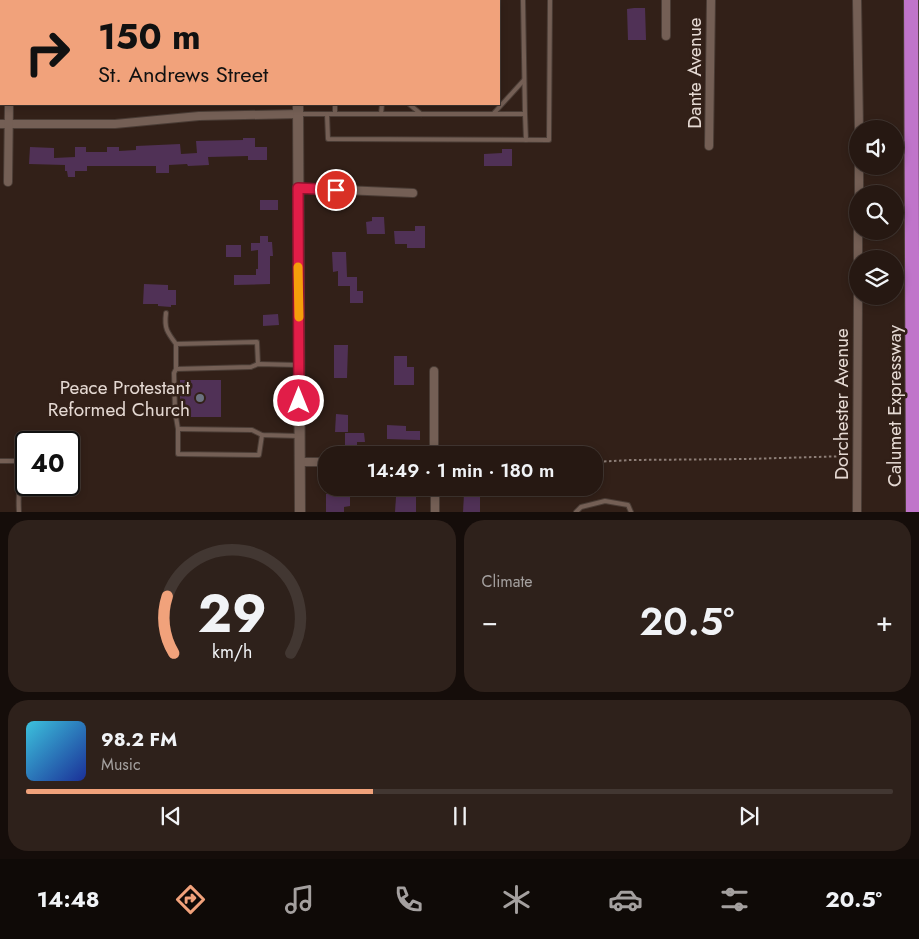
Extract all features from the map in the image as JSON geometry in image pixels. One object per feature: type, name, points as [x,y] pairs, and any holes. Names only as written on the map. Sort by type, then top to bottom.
[{"type":"highway","name":"Calumet Expressway","points":[[911,0],[913,512]]},
{"type":"street","points":[[666,0],[666,36]]},
{"type":"street","name":"Dante Avenue","points":[[709,146],[711,0]]},
{"type":"street","points":[[857,0],[859,120]]},
{"type":"street","points":[[8,182],[4,124],[9,105]]},
{"type":"street","points":[[4,124],[115,124],[298,109],[300,512]]},
{"type":"street","points":[[298,188],[414,192]]},
{"type":"street","name":"Dorchester Avenue","points":[[857,512],[858,305]]},
{"type":"street","points":[[434,371],[434,446]]},
{"type":"street","points":[[300,462],[318,462]]},
{"type":"street","points":[[435,496],[435,512]]},
{"type":"lane","points":[[523,0],[526,140]]},
{"type":"lane","points":[[327,114],[328,139],[549,140],[550,0]]},
{"type":"lane","points":[[494,114],[524,80]]},
{"type":"lane","points":[[335,105],[335,114]]},
{"type":"lane","points":[[381,114],[382,105]]},
{"type":"lane","points":[[410,105],[421,114]]},
{"type":"lane","points":[[298,109],[327,114],[525,114]]},
{"type":"lane","points":[[166,312],[165,321],[168,334],[176,344],[176,369],[174,373],[178,454],[259,455],[262,435]]},
{"type":"lane","points":[[176,344],[257,342],[258,364]]},
{"type":"lane","points":[[176,369],[251,367],[258,364],[299,366]]},
{"type":"lane","points":[[178,429],[252,430],[262,435],[299,436]]},
{"type":"lane","points":[[0,461],[15,461],[24,465],[20,484],[19,512]]},
{"type":"lane","points":[[576,512],[605,501],[628,505],[631,512]]},
{"type":"path","points":[[603,462],[857,456]]},
{"type":"building","points":[[645,8],[646,40],[628,40],[627,9]]},
{"type":"building","points":[[243,138],[255,138],[255,147],[267,147],[267,160],[248,160],[248,156],[208,157],[209,165],[169,165],[169,173],[156,173],[156,166],[87,166],[87,171],[75,171],[75,177],[68,177],[65,165],[29,164],[30,147],[54,148],[54,158],[75,157],[75,147],[86,147],[86,152],[107,152],[107,147],[119,147],[119,151],[136,150],[136,146],[180,144],[181,154],[197,153],[196,141],[243,140]]},
{"type":"building","points":[[502,149],[512,149],[512,166],[484,166],[484,154],[502,153]]},
{"type":"building","points":[[260,200],[278,200],[278,210],[260,210]]},
{"type":"building","points":[[372,217],[384,217],[385,234],[367,234],[366,222],[372,221]]},
{"type":"building","points":[[415,226],[425,226],[425,248],[407,248],[407,244],[395,244],[394,231],[415,231]]},
{"type":"building","points":[[260,236],[268,236],[268,242],[272,242],[273,256],[270,256],[270,284],[234,285],[234,275],[256,275],[256,269],[258,269],[258,250],[251,251],[251,243],[260,243]]},
{"type":"building","points":[[226,245],[241,245],[241,257],[226,257]]},
{"type":"building","points":[[332,252],[346,252],[347,277],[357,277],[357,291],[363,291],[363,303],[350,303],[350,286],[338,286],[338,271],[333,272]]},
{"type":"building","points":[[144,284],[168,285],[168,290],[176,290],[176,305],[171,305],[171,307],[158,306],[158,304],[143,304]]},
{"type":"building","points":[[278,314],[279,325],[263,326],[263,315]]},
{"type":"building","points":[[334,345],[348,345],[347,378],[334,378]]},
{"type":"building","points":[[394,356],[407,356],[407,367],[414,367],[414,385],[394,385]]},
{"type":"building","name":"Peace Protestant Reformed Church","points":[[180,380],[221,380],[221,417],[180,417]]},
{"type":"building","points":[[336,414],[348,415],[348,432],[335,432]]},
{"type":"building","points":[[387,425],[406,426],[406,431],[420,431],[420,440],[387,439]]},
{"type":"building","points":[[345,433],[364,433],[365,442],[357,442],[357,445],[345,446]]},
{"type":"building","points":[[326,496],[350,497],[350,506],[344,507],[344,512],[326,512]]},
{"type":"building","points":[[464,496],[480,496],[480,512],[463,512]]},
{"type":"building","points":[[396,497],[416,497],[416,512],[395,512]]},
{"type":"slow traffic","points":[[298,267],[299,317]]},
{"type":"place","name":"Peace Protestant Reformed Church","points":[[200,398]]},
{"type":"route","points":[[299,401],[298,188],[336,190]]}]
